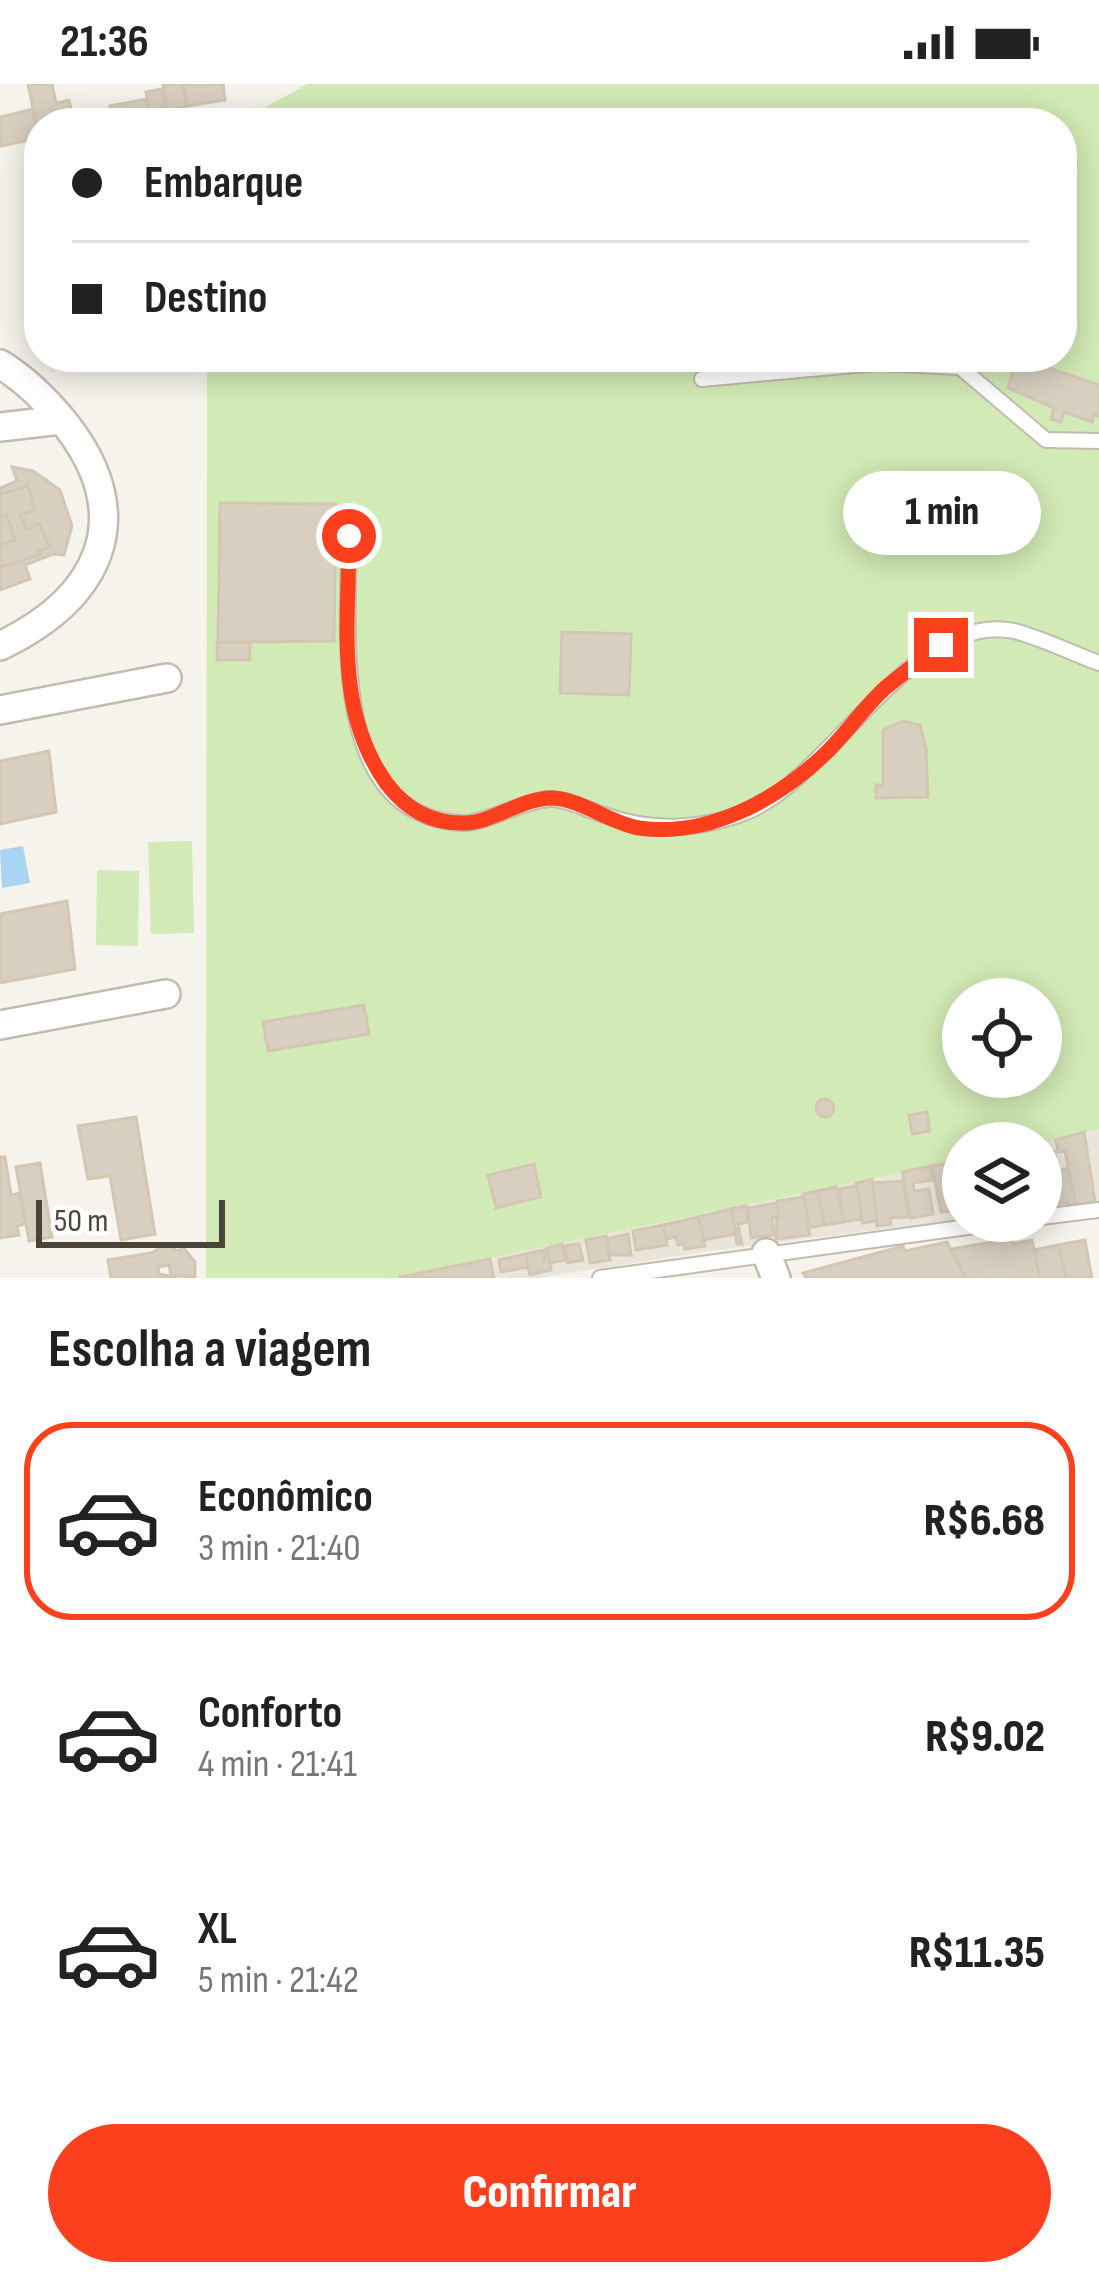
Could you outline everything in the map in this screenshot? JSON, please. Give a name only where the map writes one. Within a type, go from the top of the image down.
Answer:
[{"type":"street","points":[[0,364],[22,377],[82,446],[98,482],[106,522],[99,556],[79,591],[52,615],[0,646]]},
{"type":"street","points":[[0,427],[62,420]]},
{"type":"street","points":[[0,710],[167,678]]},
{"type":"street","points":[[0,1025],[166,994]]},
{"type":"lane","points":[[702,379],[778,372]]},
{"type":"lane","points":[[968,372],[1046,440],[1099,441]]},
{"type":"lane","points":[[349,536],[349,689],[356,730],[400,802],[433,820],[470,824],[504,809],[553,798],[638,828],[692,826],[753,809],[825,754],[884,690],[941,645],[976,632],[1011,630],[1099,663]]},
{"type":"lane","points":[[1062,1214],[1099,1210]]},
{"type":"lane","points":[[600,1278],[771,1265],[942,1234]]},
{"type":"shaded area","points":[[1099,1129],[1099,1203],[1062,1207],[1062,1138]]},
{"type":"shaded area","points":[[942,1164],[942,1222],[539,1278],[395,1278]]},
{"type":"green space","points":[[308,84],[1099,84],[1099,1129],[1062,1138],[1062,1122],[942,1122],[942,1164],[395,1278],[206,1278],[207,372],[1077,372],[1077,108],[264,108]]},
{"type":"green space","points":[[192,841],[194,933],[151,934],[148,842]]},
{"type":"green space","points":[[97,870],[139,871],[138,946],[96,945]]},
{"type":"water","points":[[23,846],[30,883],[2,888],[0,850]]},
{"type":"building","points":[[28,84],[52,84],[56,103],[69,100],[71,108],[33,108]]},
{"type":"building","points":[[163,84],[183,84],[187,106],[167,108]]},
{"type":"building","points":[[183,84],[223,84],[225,100],[187,106]]},
{"type":"building","points":[[161,89],[164,108],[149,108],[146,92]]},
{"type":"building","points":[[147,99],[149,108],[110,108]]},
{"type":"building","points":[[24,111],[24,141],[1,146],[0,117]]},
{"type":"building","points":[[1013,372],[1061,372],[1099,385],[1099,416],[1094,415],[1092,422],[1064,412],[1061,422],[1051,419],[1054,408],[1008,388]]},
{"type":"building","points":[[12,467],[33,471],[60,490],[72,526],[64,555],[53,554],[25,565],[30,579],[0,590],[0,488],[17,481]]},
{"type":"building","points":[[28,486],[35,510],[20,515],[26,529],[39,524],[50,547],[39,551],[40,555],[0,567],[0,494]]},
{"type":"building","points":[[220,503],[336,504],[334,641],[218,642]]},
{"type":"building","points":[[6,514],[15,540],[0,545],[0,517]]},
{"type":"building","points":[[562,632],[631,634],[629,695],[560,693]]},
{"type":"building","points":[[250,642],[250,660],[217,660],[217,643]]},
{"type":"building","points":[[903,721],[920,725],[928,797],[876,798],[876,785],[883,785],[883,730]]},
{"type":"building","points":[[49,751],[56,812],[0,824],[0,761]]},
{"type":"building","points":[[67,901],[75,969],[0,983],[0,914]]},
{"type":"building","points":[[364,1005],[369,1034],[268,1051],[263,1022]]},
{"type":"building","points":[[825,1099],[834,1108],[825,1117],[816,1108]]},
{"type":"building","points":[[927,1112],[930,1131],[912,1134],[909,1115]]},
{"type":"building","points":[[136,1117],[155,1234],[121,1240],[110,1176],[88,1179],[78,1126]]},
{"type":"building","points":[[1084,1132],[1095,1202],[1075,1205],[1062,1138]]},
{"type":"building","points":[[0,1157],[5,1157],[11,1195],[20,1193],[25,1224],[17,1226],[19,1235],[0,1238]]},
{"type":"building","points":[[40,1163],[52,1237],[29,1241],[16,1167]]},
{"type":"building","points":[[534,1164],[541,1197],[496,1208],[488,1175]]},
{"type":"building","points":[[942,1164],[942,1212],[941,1212],[932,1166]]},
{"type":"building","points":[[930,1166],[932,1180],[913,1183],[914,1191],[929,1189],[933,1214],[911,1218],[902,1172]]},
{"type":"building","points":[[1068,1168],[1076,1205],[1062,1203],[1062,1170]]},
{"type":"building","points":[[872,1179],[877,1221],[862,1223],[856,1183]]},
{"type":"building","points":[[903,1181],[908,1217],[890,1218],[891,1224],[877,1226],[873,1183]]},
{"type":"building","points":[[857,1186],[862,1219],[843,1222],[839,1189]]},
{"type":"building","points":[[836,1187],[844,1222],[824,1225],[818,1191]]},
{"type":"building","points":[[818,1191],[824,1225],[808,1228],[803,1194]]},
{"type":"building","points":[[804,1197],[810,1235],[776,1239],[777,1201]]},
{"type":"building","points":[[777,1203],[774,1235],[751,1238],[748,1208]]},
{"type":"building","points":[[746,1206],[748,1222],[738,1224],[742,1244],[737,1244],[731,1209]]},
{"type":"building","points":[[731,1209],[736,1234],[703,1240],[698,1217]]},
{"type":"building","points":[[698,1217],[705,1246],[685,1249],[676,1237],[666,1239],[663,1225]]},
{"type":"building","points":[[663,1225],[667,1245],[636,1250],[633,1231]]},
{"type":"building","points":[[628,1234],[631,1255],[609,1255],[606,1239]]},
{"type":"building","points":[[606,1236],[610,1260],[590,1263],[586,1240]]},
{"type":"building","points":[[1085,1240],[1092,1278],[1066,1278],[1058,1245]]},
{"type":"building","points":[[947,1242],[966,1278],[806,1278],[803,1273],[903,1246],[905,1251]]},
{"type":"building","points":[[1032,1242],[1040,1278],[966,1278],[951,1249]]},
{"type":"building","points":[[562,1244],[565,1260],[550,1263],[547,1248]]},
{"type":"building","points":[[579,1244],[583,1260],[568,1263],[564,1246]]},
{"type":"building","points":[[166,1245],[178,1251],[183,1247],[195,1262],[195,1278],[171,1275],[169,1265],[158,1267],[159,1274],[178,1278],[111,1278],[108,1260],[151,1253]]},
{"type":"building","points":[[1058,1245],[1066,1278],[1040,1278],[1034,1250]]},
{"type":"building","points":[[544,1250],[542,1262],[549,1260],[551,1270],[530,1275],[525,1254]]},
{"type":"building","points":[[525,1254],[528,1267],[501,1272],[499,1260]]},
{"type":"building","points":[[490,1259],[494,1278],[400,1278],[400,1277]]},
{"type":"route","points":[[349,536],[349,689],[356,730],[400,802],[433,820],[470,824],[504,809],[553,798],[638,828],[692,826],[753,809],[825,754],[884,690],[941,645]]}]
